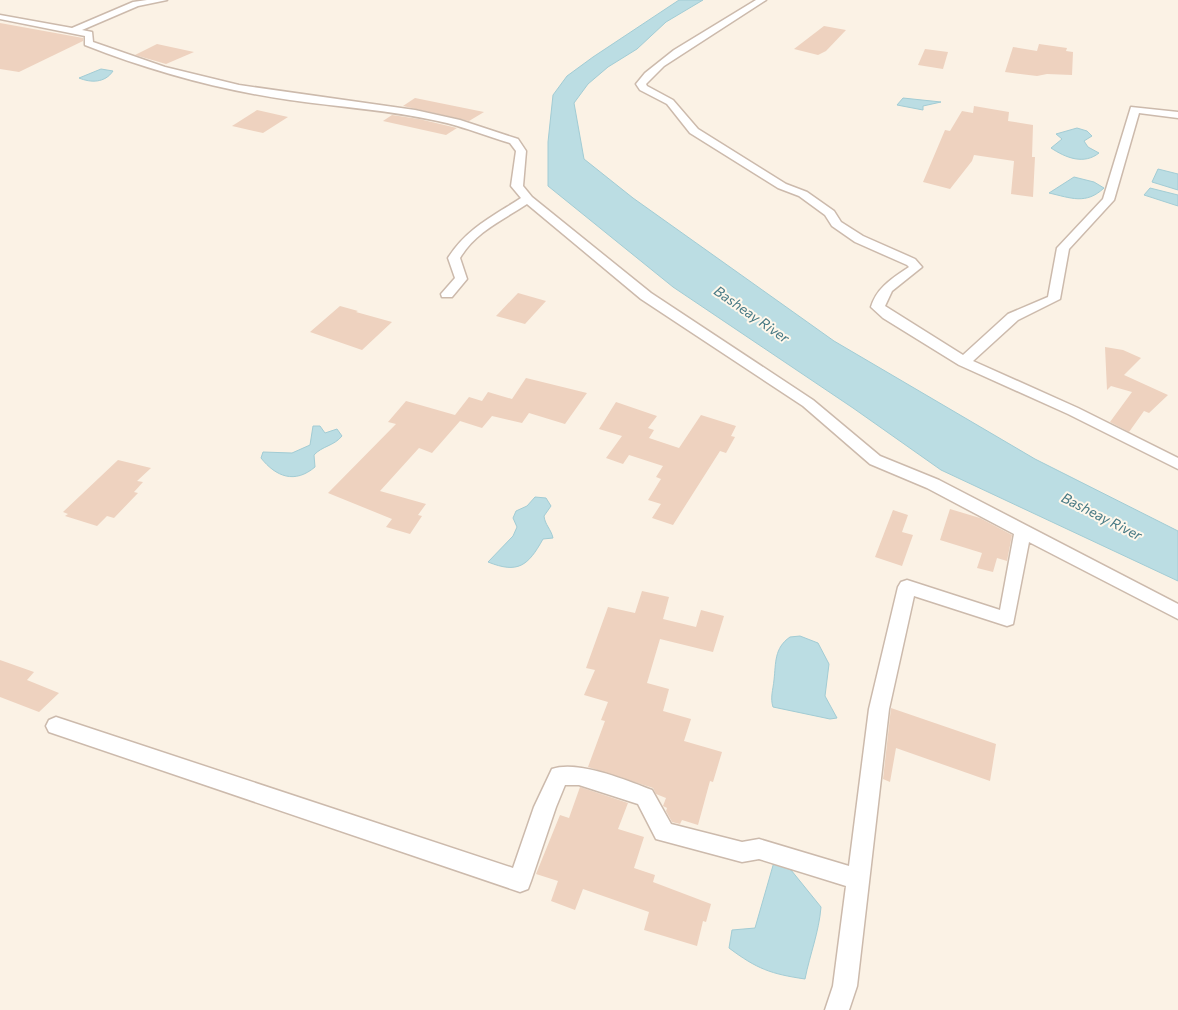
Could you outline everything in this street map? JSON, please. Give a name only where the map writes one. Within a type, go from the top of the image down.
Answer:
[{"type":"street","points":[[73,31],[136,4],[164,0]]},
{"type":"street","points":[[762,0],[680,51],[643,79],[641,84],[643,88],[670,102],[694,131],[782,186],[803,194],[830,213],[836,224],[859,239],[911,262],[916,267],[888,287],[880,296],[878,307],[888,315],[964,362],[1073,411],[1178,464]]},
{"type":"street","points":[[0,17],[89,34],[88,43],[118,56],[183,74],[290,97],[432,117],[514,141],[521,151],[517,186],[528,199],[646,296],[808,403],[875,460],[932,484],[1178,612]]},
{"type":"street","points":[[964,362],[1013,316],[1054,299],[1062,248],[1108,200],[1133,119],[1134,109],[1178,115]]},
{"type":"street","points":[[447,294],[461,279],[454,258],[462,244],[528,199]]},
{"type":"street","points":[[837,1010],[845,986],[857,879],[880,709],[907,587],[1007,619],[1023,531]]},
{"type":"street","points":[[56,726],[257,791],[520,881],[558,776],[579,776],[645,797],[664,832],[742,852],[759,849],[857,879]]},
{"type":"water","name":"Basheay River","points":[[679,0],[703,0],[666,22],[637,49],[608,67],[588,84],[574,103],[584,159],[633,198],[834,341],[1035,459],[1178,531],[1178,581],[941,470],[853,408],[673,287],[548,186],[548,142],[553,95],[567,76]]},
{"type":"water","points":[[101,69],[113,71],[106,78],[98,81],[88,81],[79,78]]},
{"type":"water","points":[[903,98],[941,102],[923,106],[923,110],[897,105]]},
{"type":"water","points":[[1077,128],[1087,131],[1092,136],[1084,141],[1088,147],[1099,153],[1087,159],[1075,159],[1051,148],[1062,139],[1056,134]]},
{"type":"water","points":[[1158,169],[1178,174],[1178,190],[1152,182]]},
{"type":"water","points":[[1074,177],[1094,182],[1104,188],[1091,197],[1078,199],[1049,193]]},
{"type":"water","points":[[1150,188],[1178,195],[1178,206],[1144,195]]},
{"type":"water","points":[[313,426],[320,426],[325,433],[337,429],[342,436],[314,455],[315,467],[308,472],[293,477],[279,474],[261,458],[263,452],[292,453],[310,445]]},
{"type":"water","points":[[535,497],[546,498],[551,506],[544,516],[553,538],[543,539],[532,556],[521,565],[507,567],[488,562],[513,536],[517,527],[513,518],[516,511],[527,506]]},
{"type":"water","points":[[800,636],[818,643],[829,664],[825,696],[837,718],[830,719],[773,707],[772,694],[778,651],[790,637]]},
{"type":"water","points":[[774,862],[791,870],[821,907],[805,979],[765,970],[729,948],[732,930],[755,928]]},
{"type":"building","points":[[0,23],[83,38],[83,41],[19,72],[0,69]]},
{"type":"building","points":[[824,26],[846,30],[826,51],[818,55],[794,49]]},
{"type":"building","points":[[157,44],[194,52],[166,64],[135,55]]},
{"type":"building","points":[[1039,44],[1067,48],[1066,51],[1073,52],[1072,75],[1047,74],[1037,76],[1005,72],[1013,47],[1037,51]]},
{"type":"building","points":[[925,49],[948,52],[943,69],[918,65]]},
{"type":"building","points":[[415,98],[484,112],[469,121],[403,106]]},
{"type":"building","points":[[974,106],[1009,112],[1008,121],[1033,125],[1032,157],[1035,157],[1033,197],[1011,194],[1014,161],[974,155],[972,161],[950,189],[923,182],[945,130],[950,131],[962,111],[973,113]]},
{"type":"building","points":[[257,110],[288,117],[263,133],[232,126]]},
{"type":"building","points":[[392,115],[457,128],[446,135],[383,121]]},
{"type":"building","points":[[518,293],[546,301],[525,324],[496,316]]},
{"type":"building","points":[[340,306],[392,322],[362,350],[310,332]]},
{"type":"building","points":[[1105,347],[1123,350],[1141,358],[1124,375],[1168,395],[1149,413],[1144,411],[1129,432],[1110,422],[1132,392],[1111,386],[1107,390]]},
{"type":"building","points":[[526,378],[587,393],[565,424],[529,413],[522,423],[492,416],[482,428],[460,421],[432,453],[419,448],[380,491],[426,504],[418,515],[422,516],[410,534],[386,527],[392,519],[328,493],[396,424],[388,422],[406,401],[455,415],[469,397],[482,401],[488,392],[512,399]]},
{"type":"building","points":[[616,402],[657,416],[648,428],[654,430],[649,438],[679,448],[701,415],[736,426],[731,436],[735,437],[726,453],[720,451],[673,525],[652,518],[661,504],[648,500],[661,479],[656,477],[663,466],[629,455],[623,464],[606,458],[622,436],[599,429]]},
{"type":"building","points":[[118,460],[151,468],[137,481],[143,482],[134,492],[138,493],[114,518],[107,516],[97,526],[65,516],[68,514],[63,512]]},
{"type":"building","points":[[950,509],[980,518],[1012,535],[1007,561],[997,558],[993,572],[977,568],[982,553],[940,540]]},
{"type":"building","points":[[893,510],[908,515],[902,532],[913,535],[902,566],[875,557]]},
{"type":"building","points":[[642,591],[669,597],[663,619],[696,627],[701,610],[724,616],[713,652],[660,639],[647,683],[669,689],[663,711],[691,719],[684,741],[722,752],[713,782],[710,781],[698,825],[682,820],[680,824],[672,822],[666,811],[667,808],[663,806],[666,798],[656,794],[653,788],[588,767],[605,721],[601,720],[608,702],[584,695],[595,670],[586,668],[608,607],[635,613]]},
{"type":"building","points":[[0,660],[34,672],[27,680],[59,693],[39,712],[0,697]]},
{"type":"building","points":[[891,708],[996,744],[990,781],[896,748],[890,782],[883,779]]},
{"type":"building","points":[[580,787],[628,803],[618,829],[644,837],[634,868],[655,875],[653,882],[711,904],[706,922],[703,921],[697,946],[644,930],[649,912],[583,889],[575,910],[551,901],[558,881],[536,874],[560,815],[569,818]]}]
